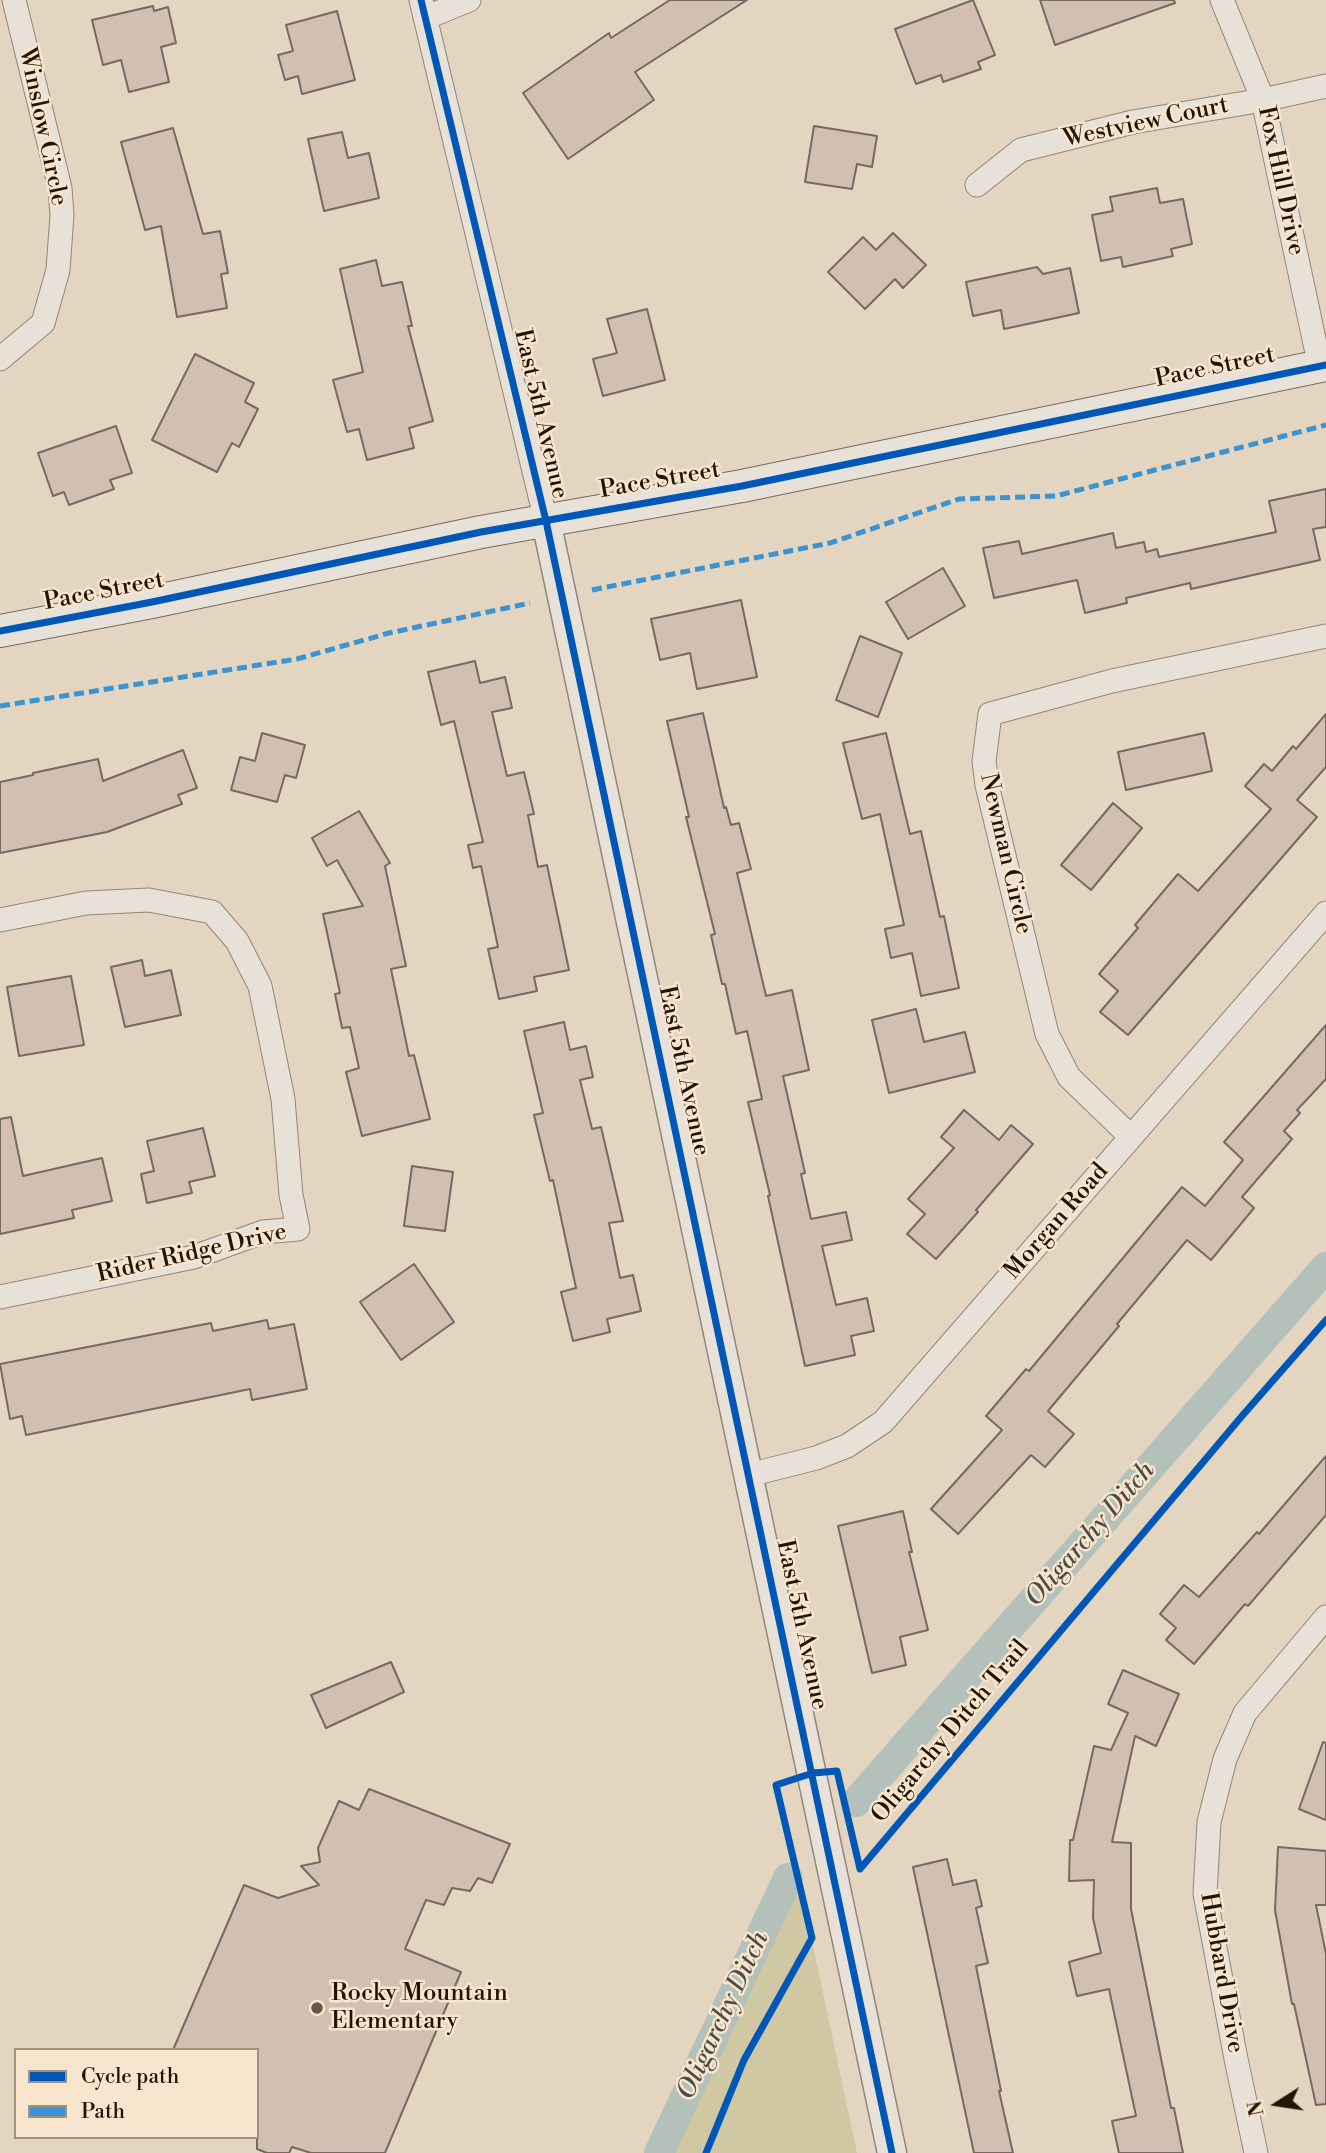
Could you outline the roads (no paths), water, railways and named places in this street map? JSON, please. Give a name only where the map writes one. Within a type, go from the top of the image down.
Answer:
[{"type":"main road","name":"Pace Street","points":[[0,631],[152,603],[481,532],[742,486],[1323,366]]},
{"type":"street","name":"Winslow Circle","points":[[0,359],[43,323],[58,270],[62,215],[60,188],[14,0]]},
{"type":"street","points":[[423,9],[469,0]]},
{"type":"street","name":"Fox Hill Drive","points":[[1222,0],[1263,100],[1323,366]]},
{"type":"street","name":"East 5th Avenue","points":[[423,9],[545,521],[892,2153]]},
{"type":"street","name":"Westview Court","points":[[977,185],[1021,150],[1133,122],[1263,100],[1326,86]]},
{"type":"street","name":"Newman Circle","points":[[1131,1137],[1069,1077],[1047,1034],[987,785],[984,761],[990,714],[1112,681],[1326,636]]},
{"type":"street","name":"Rider Ridge Drive","points":[[0,920],[86,903],[149,900],[212,912],[237,940],[260,986],[283,1099],[291,1195],[298,1229],[263,1233],[194,1257],[0,1297]]},
{"type":"street","name":"Morgan Road","points":[[749,1475],[817,1458],[847,1447],[883,1422],[1326,913]]},
{"type":"street","name":"Hubbard Drive","points":[[1256,2153],[1205,1894],[1209,1822],[1224,1759],[1245,1713],[1326,1616]]},
{"type":"waterway","name":"Oligarchy Ditch","points":[[856,1802],[1326,1267]]},
{"type":"waterway","name":"Oligarchy Ditch","points":[[659,2153],[788,1878]]},
{"type":"place","name":"Rocky Mountain Elementary","points":[[317,2008]]}]
